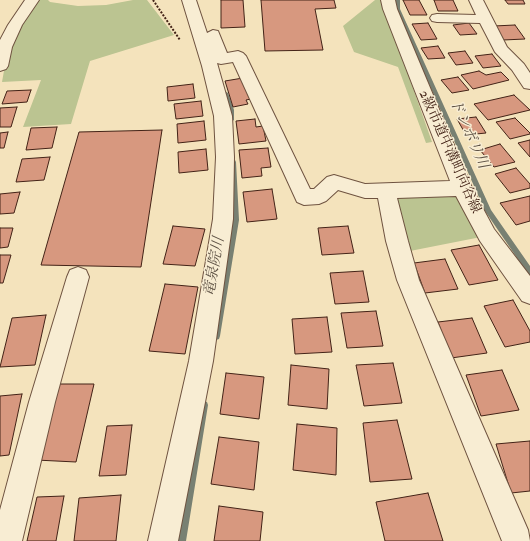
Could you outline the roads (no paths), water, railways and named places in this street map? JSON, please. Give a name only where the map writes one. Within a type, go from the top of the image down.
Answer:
[{"type":"street","points":[[0,66],[4,47],[15,25],[32,0]]},
{"type":"street","points":[[163,541],[201,362],[223,218],[225,157],[223,116],[210,66],[189,0]]},
{"type":"street","points":[[201,0],[221,59],[238,56],[304,197],[319,196],[334,182],[365,191],[386,192],[462,188]]},
{"type":"street","name":"2級市道中溝町向谷線","points":[[388,0],[390,9],[462,188],[487,235],[530,294]]},
{"type":"street","points":[[476,0],[500,48],[524,66],[530,84]]},
{"type":"street","points":[[437,18],[485,19]]},
{"type":"street","points":[[386,192],[397,241],[408,280],[517,541]]},
{"type":"street","points":[[7,541],[42,402],[78,277]]},
{"type":"waterway","name":"ドンボリ川","points":[[398,0],[398,9],[488,211],[530,272]]},
{"type":"waterway","name":"竜泉院川","points":[[225,93],[231,110],[231,120]]},
{"type":"waterway","name":"竜泉院川","points":[[216,336],[236,220],[233,162]]},
{"type":"waterway","name":"竜泉院川","points":[[181,541],[204,405]]}]
